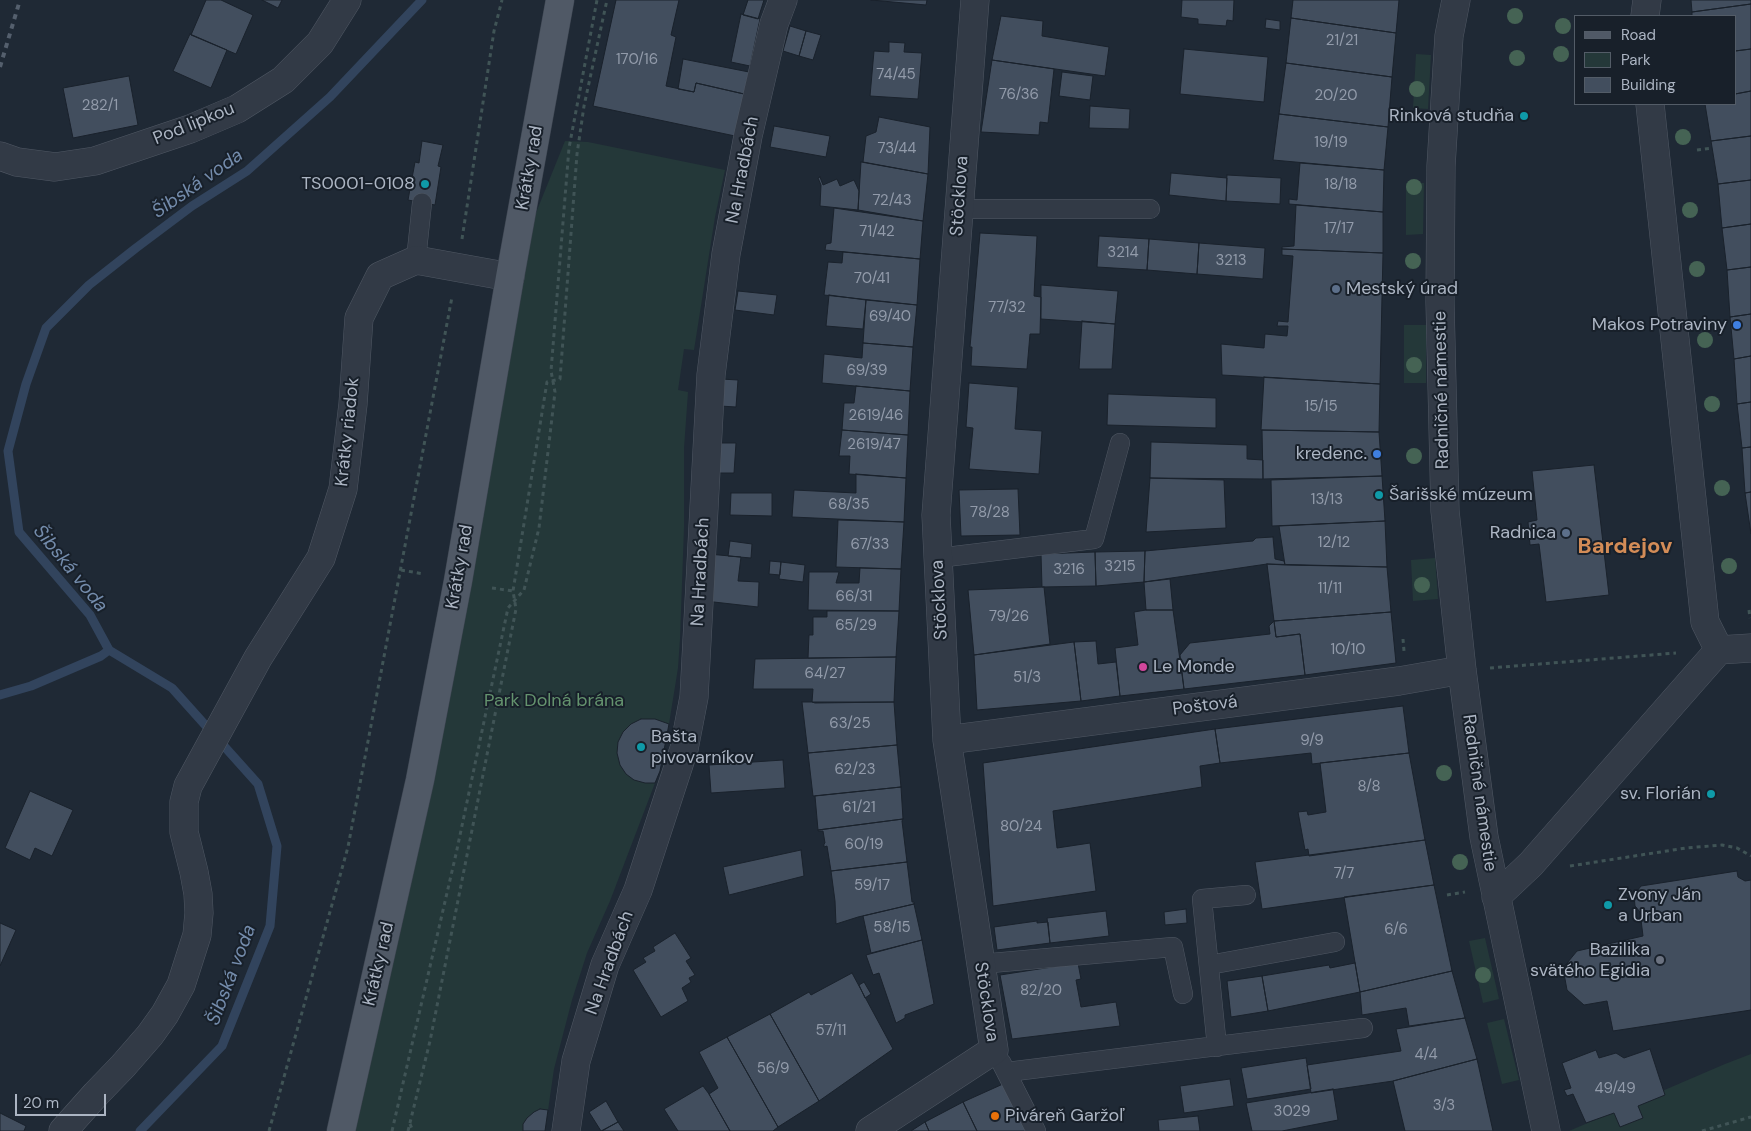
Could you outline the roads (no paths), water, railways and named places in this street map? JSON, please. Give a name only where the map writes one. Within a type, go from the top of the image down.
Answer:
[{"type":"main road","name":"Krátky rad","points":[[341,1131],[420,780],[458,581],[510,276],[560,0]]},
{"type":"street","name":"Pod lipkou","points":[[0,156],[17,162],[55,167],[95,162],[190,128],[237,108],[283,80],[320,43],[347,0]]},
{"type":"street","name":"Na Hradbách","points":[[566,1131],[576,1061],[605,965],[638,890],[684,750],[694,697],[711,375],[726,254],[748,136],[774,24],[783,0]]},
{"type":"street","name":"Stöcklova","points":[[870,1131],[1000,1061],[980,964],[948,740],[936,515],[975,0]]},
{"type":"street","name":"Radničné námestie","points":[[1456,0],[1449,36],[1440,166],[1439,234],[1445,511],[1462,670],[1484,837],[1546,1131]]},
{"type":"street","points":[[1645,15],[1647,0]]},
{"type":"street","points":[[1650,105],[1705,622],[1719,650],[1751,648]]},
{"type":"street","points":[[416,260],[510,276]]},
{"type":"street","name":"Krátky riadok","points":[[63,1131],[123,1066],[165,1014],[181,985],[197,935],[199,913],[194,872],[183,825],[184,802],[188,786],[258,658],[321,558],[344,489],[353,404],[359,318],[380,276],[416,260]]},
{"type":"street","name":"Radničné námestie","points":[[1496,897],[1531,864],[1719,650]]},
{"type":"street","name":"Poštová","points":[[948,740],[1399,681],[1462,670]]},
{"type":"lane","points":[[416,260],[422,203]]},
{"type":"lane","points":[[960,209],[1150,209]]},
{"type":"lane","points":[[938,558],[1094,539],[1120,444]]},
{"type":"lane","points":[[1217,1047],[1202,899],[1246,894]]},
{"type":"lane","points":[[1208,965],[1334,942]]},
{"type":"lane","points":[[980,964],[1173,947],[1183,994]]},
{"type":"lane","points":[[1036,1131],[1000,1061],[1217,1047],[1363,1028]]},
{"type":"waterway","name":"Šibská voda","points":[[140,1131],[222,1046],[270,926],[277,846],[258,784],[172,688],[109,650],[90,615],[19,532],[8,451],[26,384],[46,328],[89,285],[136,248],[192,206],[247,171],[330,97],[422,0]]},
{"type":"waterway","points":[[0,695],[31,686],[101,656],[109,650]]},
{"type":"railway","points":[[0,67],[20,0]]},
{"type":"place","name":"Rinková studňa","points":[[1524,116]]},
{"type":"place","name":"TS0001-0108","points":[[425,184]]},
{"type":"place","name":"Mestský úrad","points":[[1336,289]]},
{"type":"place","name":"Makos Potraviny","points":[[1737,325]]},
{"type":"place","name":"kredenc.","points":[[1377,454]]},
{"type":"place","name":"Šarišské múzeum","points":[[1379,495]]},
{"type":"place","name":"Radnica","points":[[1566,533]]},
{"type":"place","name":"Le Monde","points":[[1143,667]]},
{"type":"place","name":"Bašta pivovarníkov","points":[[641,747]]},
{"type":"place","name":"sv. Florián","points":[[1711,794]]},
{"type":"place","name":"Zvony Ján a Urban","points":[[1608,905]]},
{"type":"place","name":"Bazilika svätého Egidia","points":[[1660,960]]},
{"type":"place","name":"Piváreň Garžoľ","points":[[995,1116]]},
{"type":"district","name":"Bardejov","points":[[1625,547]]},
{"type":"park label","name":"Park Dolná brána","points":[[554,701]]}]
